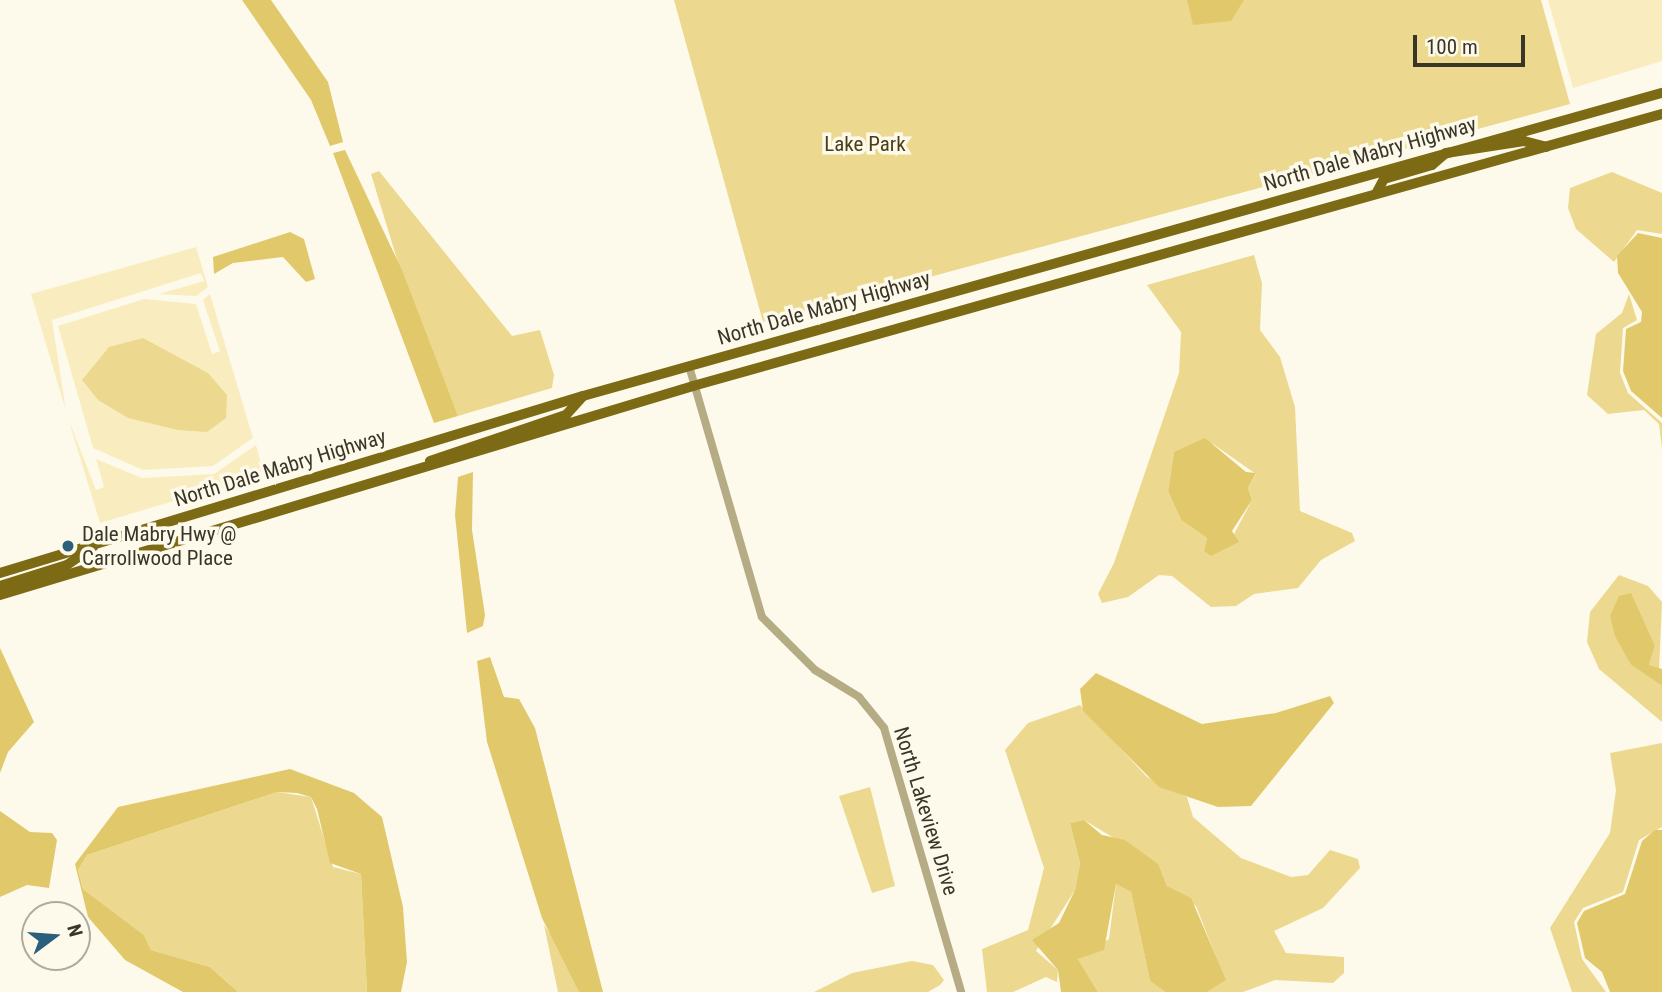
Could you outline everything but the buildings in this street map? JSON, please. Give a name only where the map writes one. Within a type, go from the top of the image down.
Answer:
[{"type":"main road","name":"North Dale Mabry Highway","points":[[0,573],[583,396],[1662,93]]},
{"type":"main road","name":"North Dale Mabry Highway","points":[[0,595],[693,386],[1662,114]]},
{"type":"main road","points":[[1377,192],[1384,179],[1432,165],[1446,153],[1472,154],[1524,141],[1546,147]]},
{"type":"main road","points":[[419,468],[445,451],[566,415],[583,396]]},
{"type":"main road","points":[[0,586],[67,565],[95,545]]},
{"type":"street","name":"North Lakeview Drive","points":[[689,366],[762,617],[815,670],[859,697],[884,728],[961,992]]},
{"type":"shaded area","points":[[242,0],[271,0],[328,82],[343,142],[330,146],[311,100]]},
{"type":"shaded area","points":[[1187,0],[1244,0],[1231,21],[1193,25]]},
{"type":"shaded area","points":[[1548,0],[1662,0],[1662,61],[1573,88]]},
{"type":"shaded area","points":[[345,150],[402,270],[458,416],[434,423],[333,153]]},
{"type":"shaded area","points":[[290,232],[304,239],[315,279],[306,282],[283,257],[233,263],[214,274],[213,257]]},
{"type":"shaded area","points":[[1638,233],[1662,238],[1662,418],[1631,391],[1623,371],[1626,329],[1641,322],[1642,312],[1618,273],[1617,256]]},
{"type":"shaded area","points":[[196,247],[208,287],[196,296],[159,294],[204,281],[201,273],[52,320],[66,411],[31,294]]},
{"type":"shaded area","points":[[210,294],[253,438],[213,466],[143,470],[93,448],[58,326],[144,299],[196,304],[212,354],[220,351],[203,300]],"holes":[[[82,379],[178,430],[98,400]]]},
{"type":"shaded area","points":[[68,418],[96,490],[104,487],[96,459],[142,478],[214,474],[256,445],[264,474],[100,523]]},
{"type":"shaded area","points":[[1205,438],[1246,472],[1256,473],[1248,488],[1252,500],[1232,531],[1239,542],[1211,556],[1204,551],[1207,538],[1181,520],[1168,491],[1174,452]]},
{"type":"shaded area","points":[[473,472],[472,530],[485,615],[483,626],[467,633],[455,515],[458,477]]},
{"type":"shaded area","points":[[1631,593],[1655,646],[1649,665],[1662,669],[1662,686],[1631,665],[1615,636],[1610,616],[1619,596]]},
{"type":"shaded area","points":[[0,648],[34,722],[8,752],[0,773]]},
{"type":"shaded area","points":[[490,657],[504,697],[519,699],[535,728],[603,992],[579,992],[542,918],[487,742],[477,661]]},
{"type":"shaded area","points":[[1096,673],[1202,724],[1276,713],[1330,696],[1334,703],[1251,806],[1218,807],[1159,787],[1083,711],[1080,689]]},
{"type":"shaded area","points":[[290,769],[354,793],[382,817],[403,907],[407,962],[401,992],[367,992],[361,874],[330,863],[317,809],[311,797],[297,793],[277,792],[87,855],[78,870],[83,889],[144,935],[151,950],[210,967],[238,992],[183,992],[125,960],[91,920],[91,901],[84,901],[75,864],[118,807]]},
{"type":"shaded area","points":[[0,811],[30,832],[52,833],[57,840],[49,888],[27,885],[0,897]]},
{"type":"shaded area","points":[[1084,820],[1102,835],[1125,840],[1158,864],[1167,886],[1191,898],[1226,980],[1207,992],[1165,992],[1150,981],[1131,892],[1116,884],[1104,950],[1078,959],[1098,992],[1061,992],[1058,970],[1032,940],[1059,923],[1075,890],[1080,863],[1070,823]]},
{"type":"shaded area","points":[[1655,830],[1662,830],[1662,992],[1610,992],[1602,972],[1585,958],[1577,923],[1584,911],[1625,894],[1642,841]]},
{"type":"green space","name":"Lake Park","points":[[674,0],[1541,0],[1570,104],[763,322]]},
{"type":"green space","points":[[379,171],[512,336],[540,330],[554,375],[552,388],[458,416],[403,279],[371,174]]},
{"type":"green space","points":[[1612,172],[1662,193],[1662,234],[1637,230],[1614,262],[1576,229],[1568,208],[1570,188]]},
{"type":"green space","points":[[1254,255],[1262,283],[1260,330],[1280,357],[1295,407],[1300,511],[1352,533],[1355,541],[1321,560],[1298,588],[1254,594],[1236,606],[1211,607],[1172,576],[1159,575],[1128,597],[1102,603],[1098,594],[1114,563],[1179,373],[1181,332],[1147,285]],"holes":[[[1213,444],[1256,474],[1248,488],[1252,500],[1233,536],[1204,551],[1207,538],[1181,520],[1168,491],[1174,452]]]},
{"type":"green space","points":[[1629,294],[1637,320],[1623,328],[1620,373],[1628,393],[1662,423],[1662,449],[1659,424],[1644,410],[1608,414],[1587,395],[1596,334],[1622,313]]},
{"type":"green space","points":[[143,338],[208,373],[227,395],[226,418],[207,432],[178,430],[128,418],[98,400],[82,380],[109,347]]},
{"type":"green space","points":[[1619,575],[1648,586],[1662,602],[1659,671],[1649,665],[1655,646],[1634,607],[1610,616],[1631,665],[1662,686],[1662,722],[1599,669],[1587,642],[1590,612]]},
{"type":"green space","points":[[1080,705],[1147,777],[1187,797],[1193,817],[1241,858],[1291,877],[1308,875],[1330,850],[1358,859],[1360,868],[1323,908],[1274,931],[1286,953],[1344,957],[1344,973],[1333,983],[1275,980],[1243,992],[1207,992],[1225,980],[1196,906],[1167,886],[1157,864],[1084,820],[1070,823],[1080,863],[1075,890],[1036,951],[1058,970],[1057,982],[1046,977],[1013,992],[987,992],[982,949],[1028,930],[1044,868],[1005,750],[1028,723]]},
{"type":"green space","points":[[1662,743],[1662,827],[1639,840],[1623,892],[1583,908],[1574,922],[1582,959],[1606,992],[1572,992],[1550,928],[1610,833],[1616,790],[1610,753]]},
{"type":"green space","points":[[870,787],[895,886],[872,893],[839,796]]},
{"type":"green space","points":[[277,792],[311,797],[333,867],[361,874],[367,992],[238,992],[210,967],[151,950],[144,935],[83,889],[78,870],[87,855]]},
{"type":"green space","points":[[1116,884],[1131,892],[1150,981],[1165,992],[1098,992],[1078,959],[1109,939]]},
{"type":"green space","points":[[544,925],[564,954],[579,992],[558,992]]},
{"type":"green space","points":[[912,961],[933,965],[944,980],[928,992],[814,992],[852,973]]},
{"type":"place","name":"Dale Mabry Hwy @ Carrollwood Place","points":[[68,546]]}]
